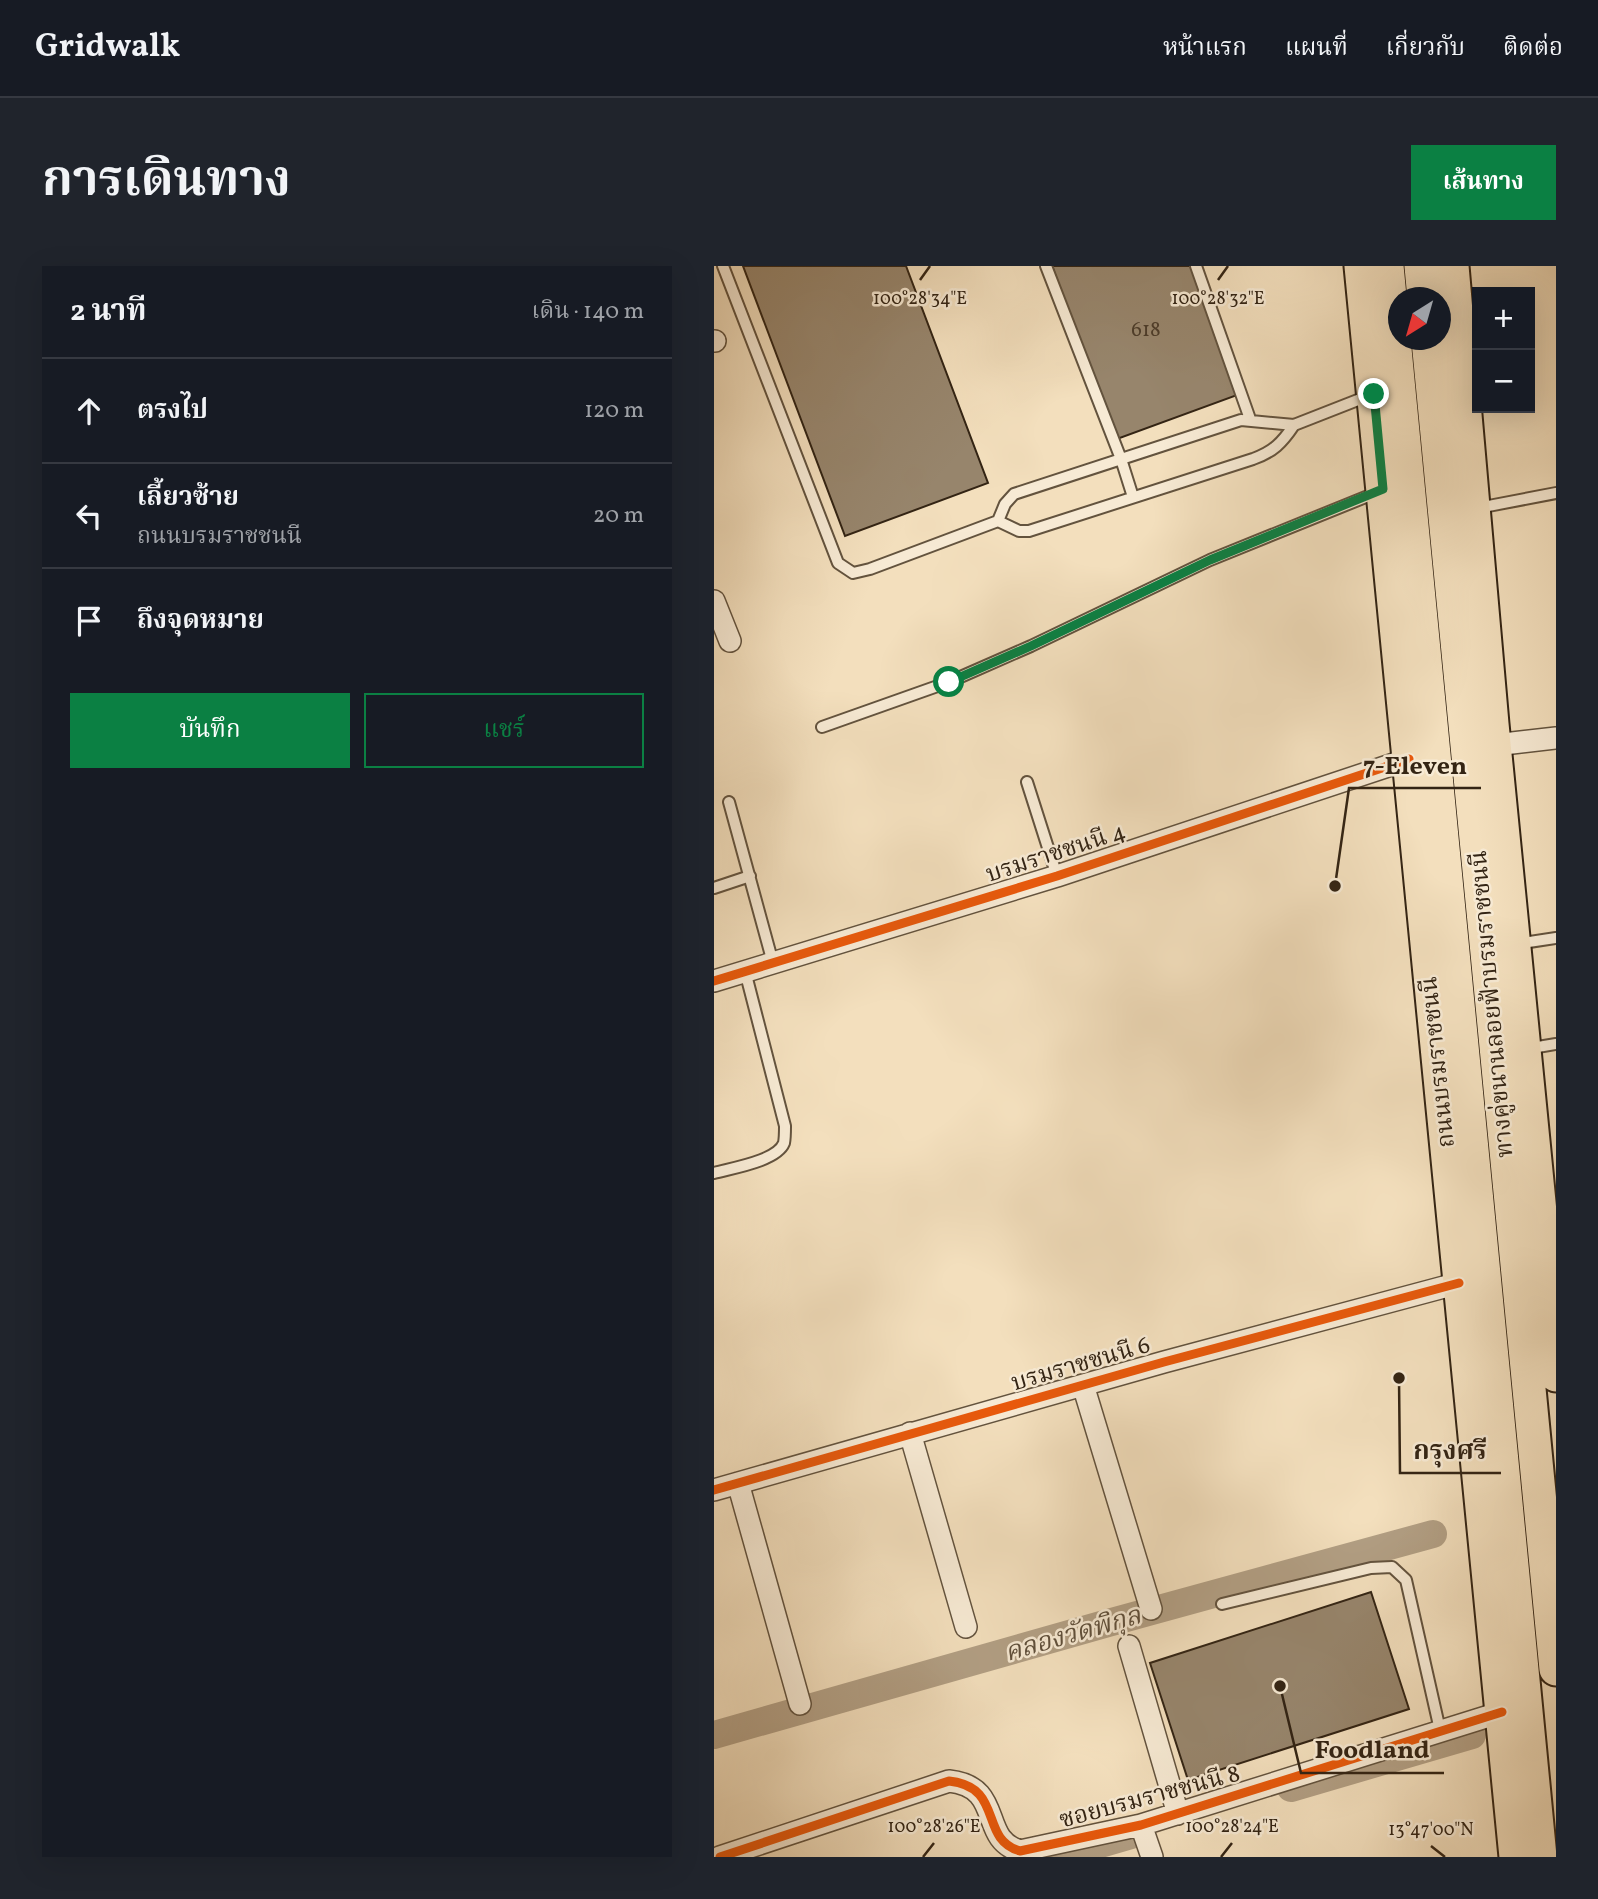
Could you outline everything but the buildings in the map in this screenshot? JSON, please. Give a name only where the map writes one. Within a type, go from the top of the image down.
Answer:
[{"type":"main road","name":"ถนนบรมราชชนนี","points":[[1362,266],[1516,1857]]},
{"type":"main road","name":"ทางคู่ขนานลอยฟ้าบรมราชชนนี","points":[[1387,266],[1540,1857]]},
{"type":"main road","points":[[1421,266],[1423,287]]},
{"type":"main road","points":[[1452,266],[1513,945],[1550,1259],[1556,1375]]},
{"type":"main road","name":"ทางคู่ขนานลอยฟ้าบรมราชชนนี","points":[[1429,350],[1556,1669]]},
{"type":"street","points":[[714,601],[730,641]]},
{"type":"street","points":[[1495,745],[1556,738]]},
{"type":"street","name":"บรมราชชนนี 4","points":[[714,981],[1057,876],[1409,759]]},
{"type":"street","name":"บรมราชชนนี 6","points":[[714,1490],[910,1433],[1460,1283]]},
{"type":"street","points":[[1083,1385],[1151,1609]]},
{"type":"street","points":[[910,1433],[966,1627]]},
{"type":"street","points":[[738,1483],[800,1704]]},
{"type":"street","points":[[1129,1646],[1178,1814]]},
{"type":"street","name":"ซอยบรมราชชนนี 8","points":[[720,1857],[950,1782],[965,1783],[982,1795],[999,1836],[1007,1848],[1020,1851],[1141,1825],[1502,1712]]},
{"type":"street","points":[[1141,1825],[1152,1857]]},
{"type":"lane","points":[[723,266],[841,567],[853,573],[864,572],[998,521],[1005,504],[1014,494],[1241,420],[1294,425],[1374,394]]},
{"type":"lane","points":[[1046,266],[1121,459],[1133,497]]},
{"type":"lane","points":[[1196,266],[1250,419]]},
{"type":"lane","points":[[998,521],[1012,529],[1029,531],[1268,454],[1280,445],[1294,425]]},
{"type":"lane","points":[[822,727],[949,682],[1031,646],[1210,560],[1383,489]]},
{"type":"lane","points":[[1475,509],[1556,493]]},
{"type":"lane","points":[[1027,782],[1057,876]]},
{"type":"lane","points":[[729,802],[773,963]]},
{"type":"lane","points":[[714,888],[750,876]]},
{"type":"lane","points":[[1513,945],[1556,938]]},
{"type":"lane","points":[[714,1173],[767,1158],[779,1151],[784,1142],[785,1126],[745,971]]},
{"type":"lane","points":[[1524,1049],[1556,1044]]},
{"type":"lane","points":[[1222,1604],[1371,1568],[1392,1567],[1406,1580],[1440,1730]]},
{"type":"waterway","name":"คลองวัดพิกุล","points":[[714,1735],[1433,1534]]},
{"type":"waterway","points":[[1291,1788],[1472,1735]]},
{"type":"waterway","points":[[1056,1857],[1131,1835]]},
{"type":"cycle path","points":[[714,981],[1057,876],[1409,759]]},
{"type":"cycle path","points":[[714,1490],[1164,1362],[1459,1283]]},
{"type":"cycle path","points":[[720,1857],[949,1781],[966,1785],[978,1793],[999,1836],[1007,1845],[1020,1851],[1141,1825],[1502,1712]]},
{"type":"place","name":"7-Eleven","points":[[1335,886]]},
{"type":"place","name":"กรุงศรี","points":[[1399,1378]]},
{"type":"place","name":"Foodland","points":[[1280,1686]]},
{"type":"route","points":[[949,682],[1031,646],[1210,560],[1383,489],[1374,394]]}]
